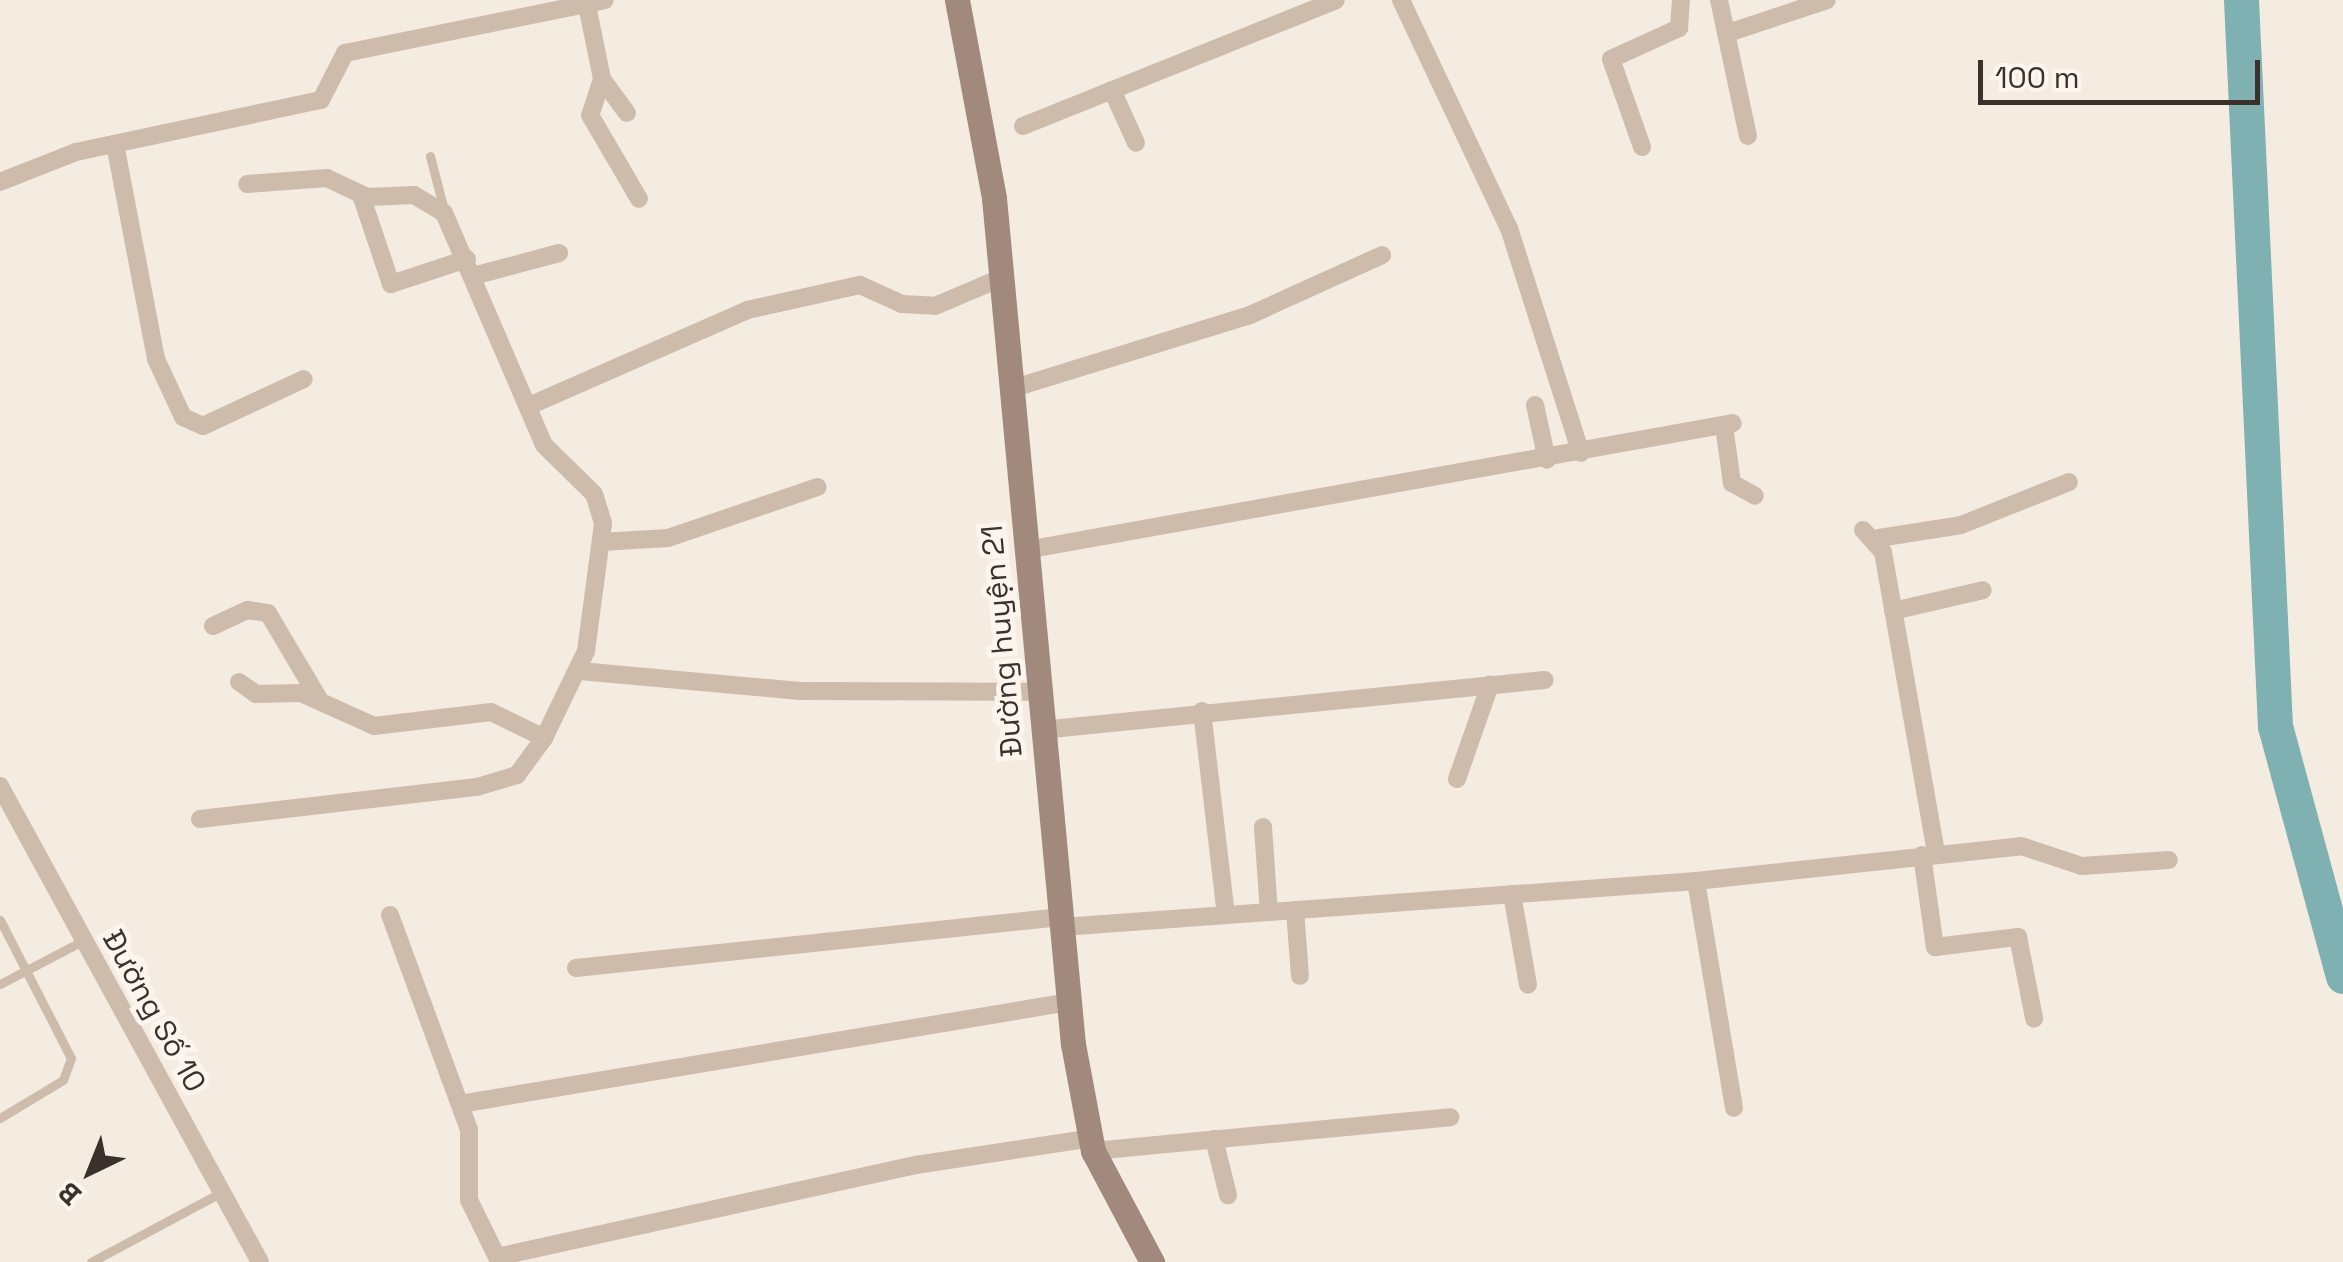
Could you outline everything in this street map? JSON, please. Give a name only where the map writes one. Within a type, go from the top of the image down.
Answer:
[{"type":"street","name":"Đường huyện 21","points":[[957,0],[1001,278],[1036,692],[1069,1002],[1092,1144],[1152,1262]]},
{"type":"street","points":[[1023,126],[1336,0]]},
{"type":"street","points":[[1401,0],[1509,228],[1581,453]]},
{"type":"street","points":[[1642,147],[1612,59],[1679,28],[1682,0]]},
{"type":"street","points":[[1719,0],[1748,136]]},
{"type":"street","points":[[1728,33],[1827,0]]},
{"type":"street","points":[[0,182],[115,144],[322,100],[345,52],[598,2],[602,79],[590,114],[639,199]]},
{"type":"street","points":[[602,79],[627,113]]},
{"type":"street","points":[[1112,90],[1136,143]]},
{"type":"street","points":[[115,144],[156,359],[183,417],[203,426],[304,379]]},
{"type":"street","points":[[200,819],[478,787],[517,775],[544,738],[580,670],[601,542],[594,494],[552,458],[472,267],[444,212],[414,195],[361,195],[309,176],[247,184]]},
{"type":"street","points":[[361,195],[391,284],[559,253]]},
{"type":"street","points":[[1011,389],[1250,315],[1382,255]]},
{"type":"street","points":[[531,405],[747,310],[860,285],[902,304],[936,306],[1001,278]]},
{"type":"street","points":[[1535,404],[1547,460]]},
{"type":"street","points":[[1026,550],[1547,460],[1728,424],[1732,483],[1754,496]]},
{"type":"street","points":[[2034,1018],[2018,936],[1936,947],[1929,854],[1893,611],[1871,534],[1960,524],[2069,482]]},
{"type":"street","points":[[601,542],[668,538],[818,487]]},
{"type":"street","points":[[1893,611],[1983,590]]},
{"type":"street","points":[[212,626],[248,610],[268,613],[319,699]]},
{"type":"street","points":[[580,670],[800,691],[1036,692]]},
{"type":"street","points":[[1041,730],[1202,711],[1545,680]]},
{"type":"street","points":[[240,682],[256,694],[319,699],[374,726],[504,714],[544,738]]},
{"type":"street","points":[[1457,779],[1490,685]]},
{"type":"street","points":[[1202,711],[1226,915]]},
{"type":"street","name":"Đường Số 10","points":[[0,786],[260,1262]]},
{"type":"street","points":[[1263,827],[1269,912]]},
{"type":"street","points":[[576,968],[1061,922],[1226,915],[1696,881],[2021,846],[2110,868],[2170,860]]},
{"type":"street","points":[[1696,881],[1734,1108]]},
{"type":"street","points":[[1512,894],[1528,985]]},
{"type":"street","points":[[1294,910],[1300,976]]},
{"type":"street","points":[[390,915],[460,1104],[474,1156],[469,1200],[491,1252],[503,1258],[916,1165],[1092,1144],[1214,1139],[1450,1117]]},
{"type":"street","points":[[460,1104],[1069,1002]]},
{"type":"street","points":[[1214,1139],[1228,1195]]},
{"type":"lane","points":[[430,156],[444,212]]},
{"type":"lane","points":[[0,920],[30,968],[70,1069],[0,1118]]},
{"type":"lane","points":[[0,984],[84,940]]},
{"type":"lane","points":[[92,1262],[222,1192]]},
{"type":"waterway","points":[[2241,0],[2275,726],[2343,976]]}]
